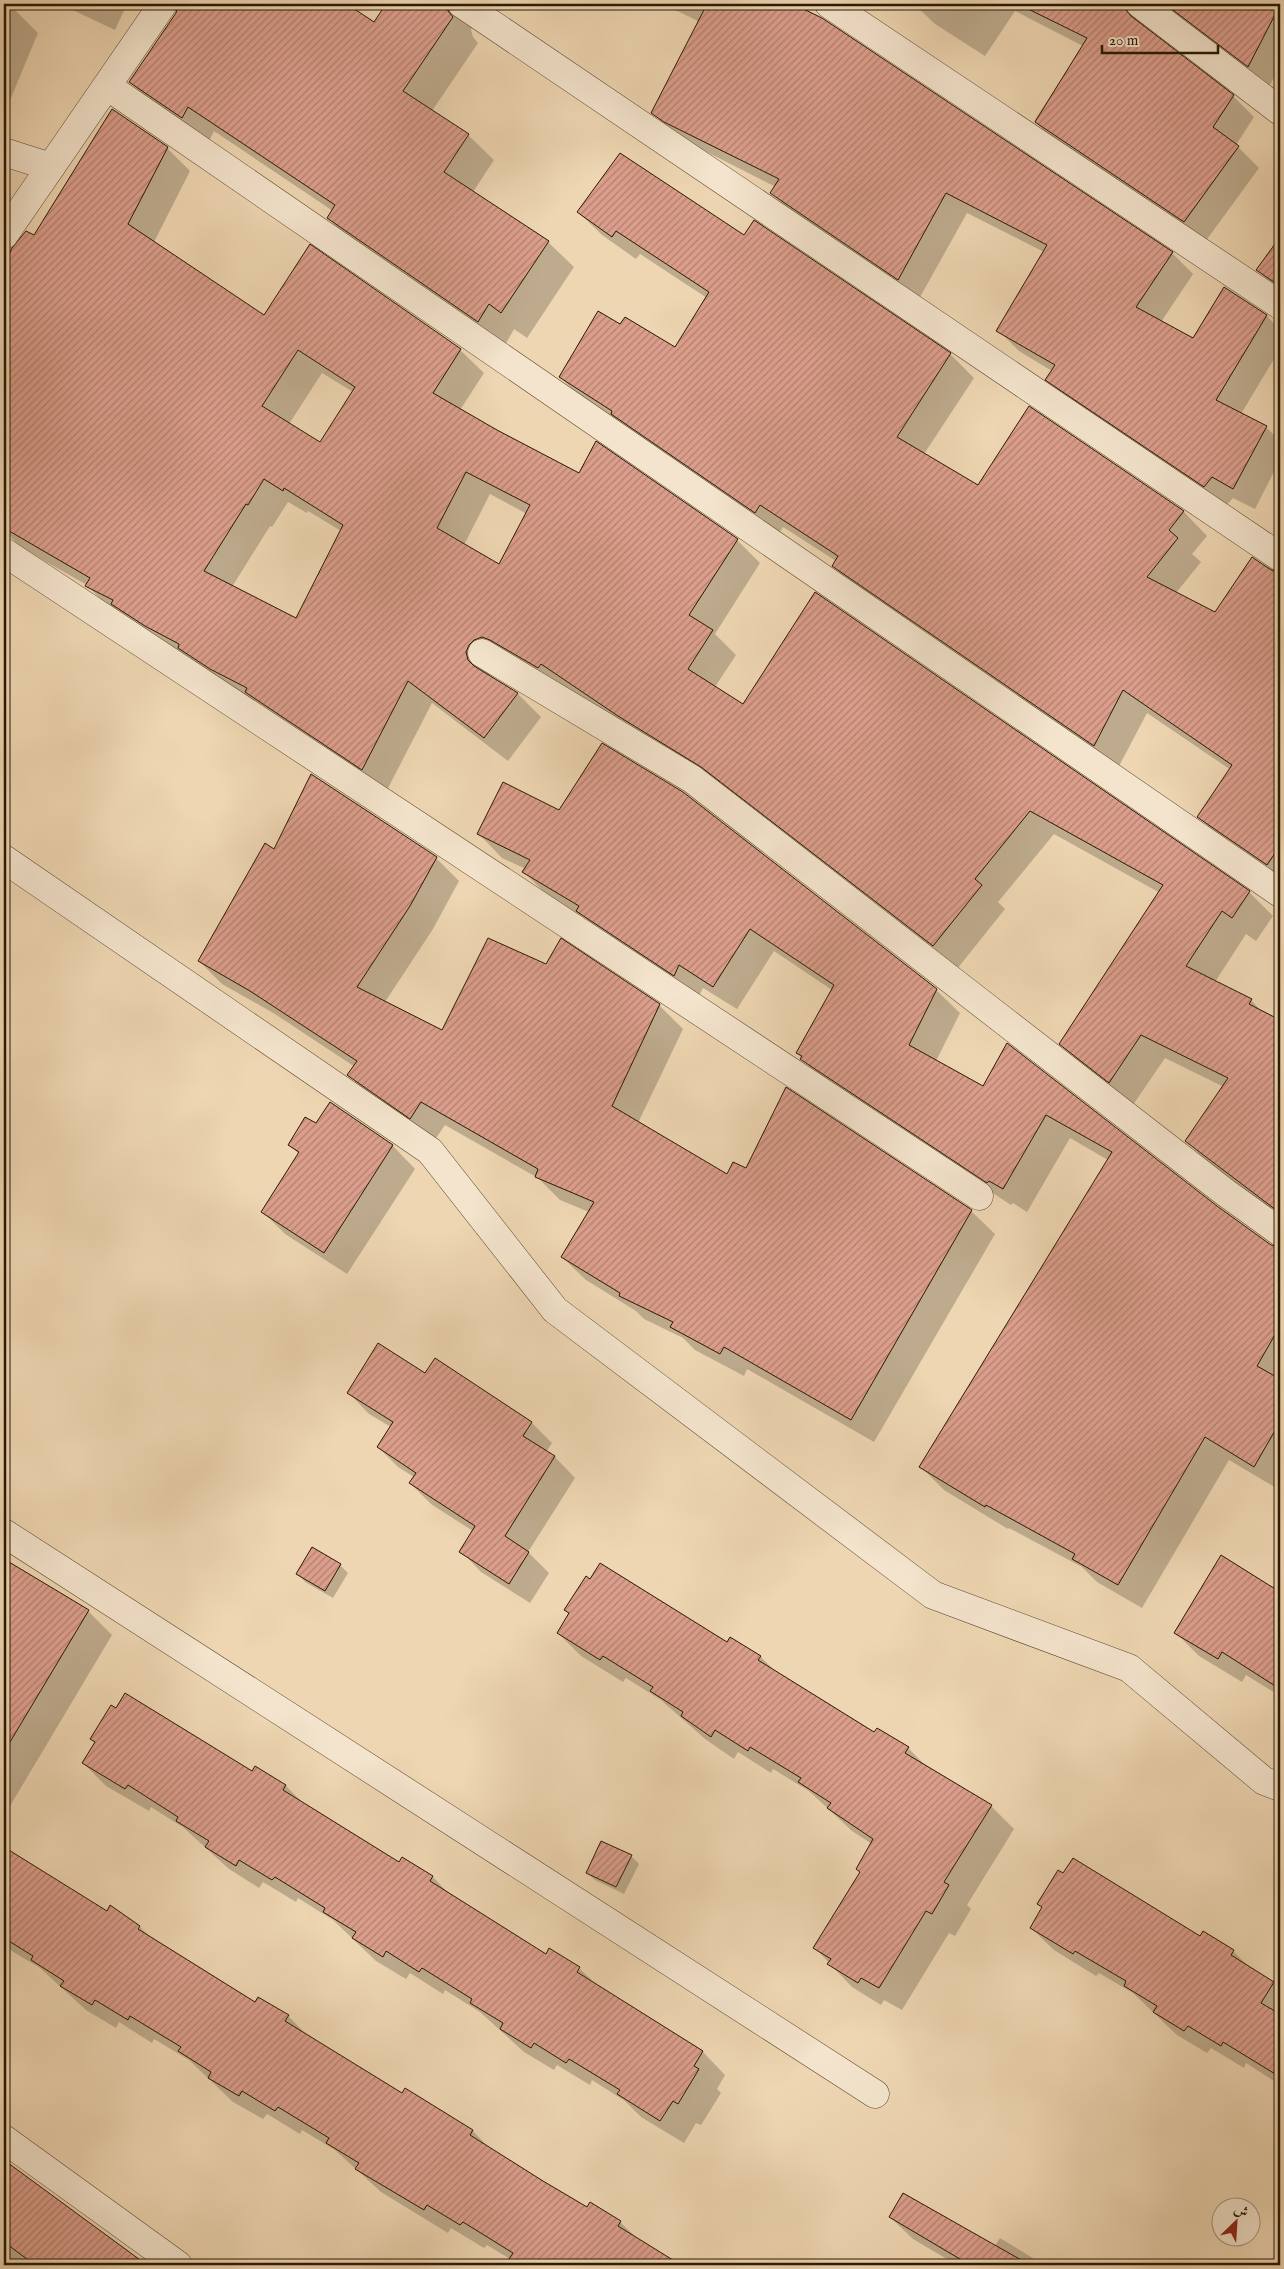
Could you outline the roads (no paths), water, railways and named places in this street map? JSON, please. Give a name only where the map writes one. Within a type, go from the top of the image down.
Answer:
[{"type":"street","points":[[4,235],[163,4]]},
{"type":"street","points":[[462,4],[1279,554]]},
{"type":"street","points":[[829,4],[1280,305]]},
{"type":"street","points":[[1140,4],[1278,104]]},
{"type":"street","points":[[107,86],[1280,893]]},
{"type":"street","points":[[4,152],[51,167]]},
{"type":"street","points":[[4,552],[979,1196]]},
{"type":"street","points":[[482,652],[692,779],[1226,1193],[1280,1232]]},
{"type":"street","points":[[4,859],[430,1151],[555,1310],[933,1595],[1129,1668],[1264,1781],[1280,1787]]},
{"type":"street","points":[[4,1533],[875,2094]]},
{"type":"street","points":[[4,2139],[178,2265]]}]
